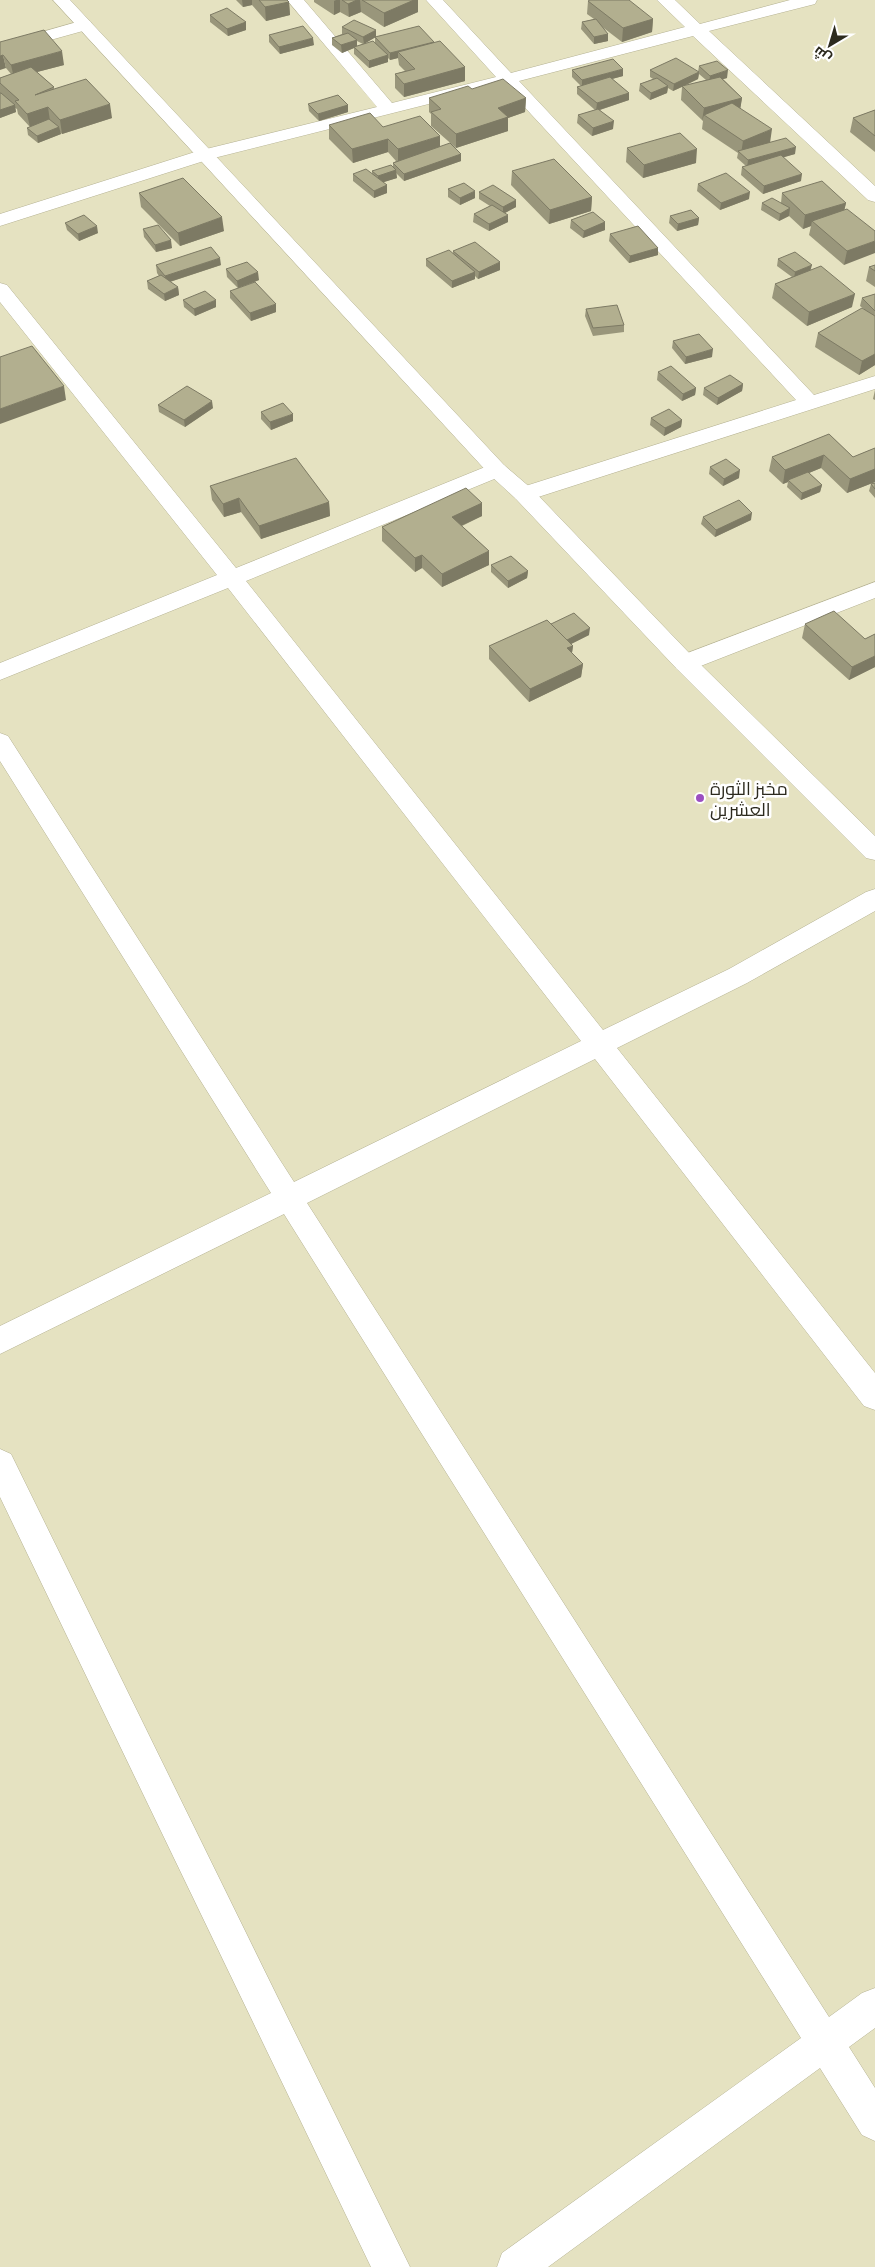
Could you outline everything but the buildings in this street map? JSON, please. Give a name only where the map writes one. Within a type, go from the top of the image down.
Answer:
[{"type":"street","points":[[61,0],[497,470],[524,494],[685,662],[875,852]]},
{"type":"street","points":[[295,0],[388,109]]},
{"type":"street","points":[[434,0],[810,403]]},
{"type":"street","points":[[665,0],[875,196]]},
{"type":"street","points":[[0,220],[204,155],[508,79],[809,0]]},
{"type":"street","points":[[0,49],[84,25]]},
{"type":"street","points":[[0,289],[231,577],[875,1396]]},
{"type":"street","points":[[524,494],[875,382]]},
{"type":"street","points":[[0,672],[497,470]]},
{"type":"street","points":[[685,662],[875,590]]},
{"type":"street","points":[[0,742],[875,2122]]},
{"type":"street","points":[[0,1341],[738,976],[875,899]]},
{"type":"street","points":[[0,1464],[391,2267]]},
{"type":"street","points":[[516,2267],[875,2006]]},
{"type":"place","name":"مخبز الثورة العشرين","points":[[700,798]]}]
